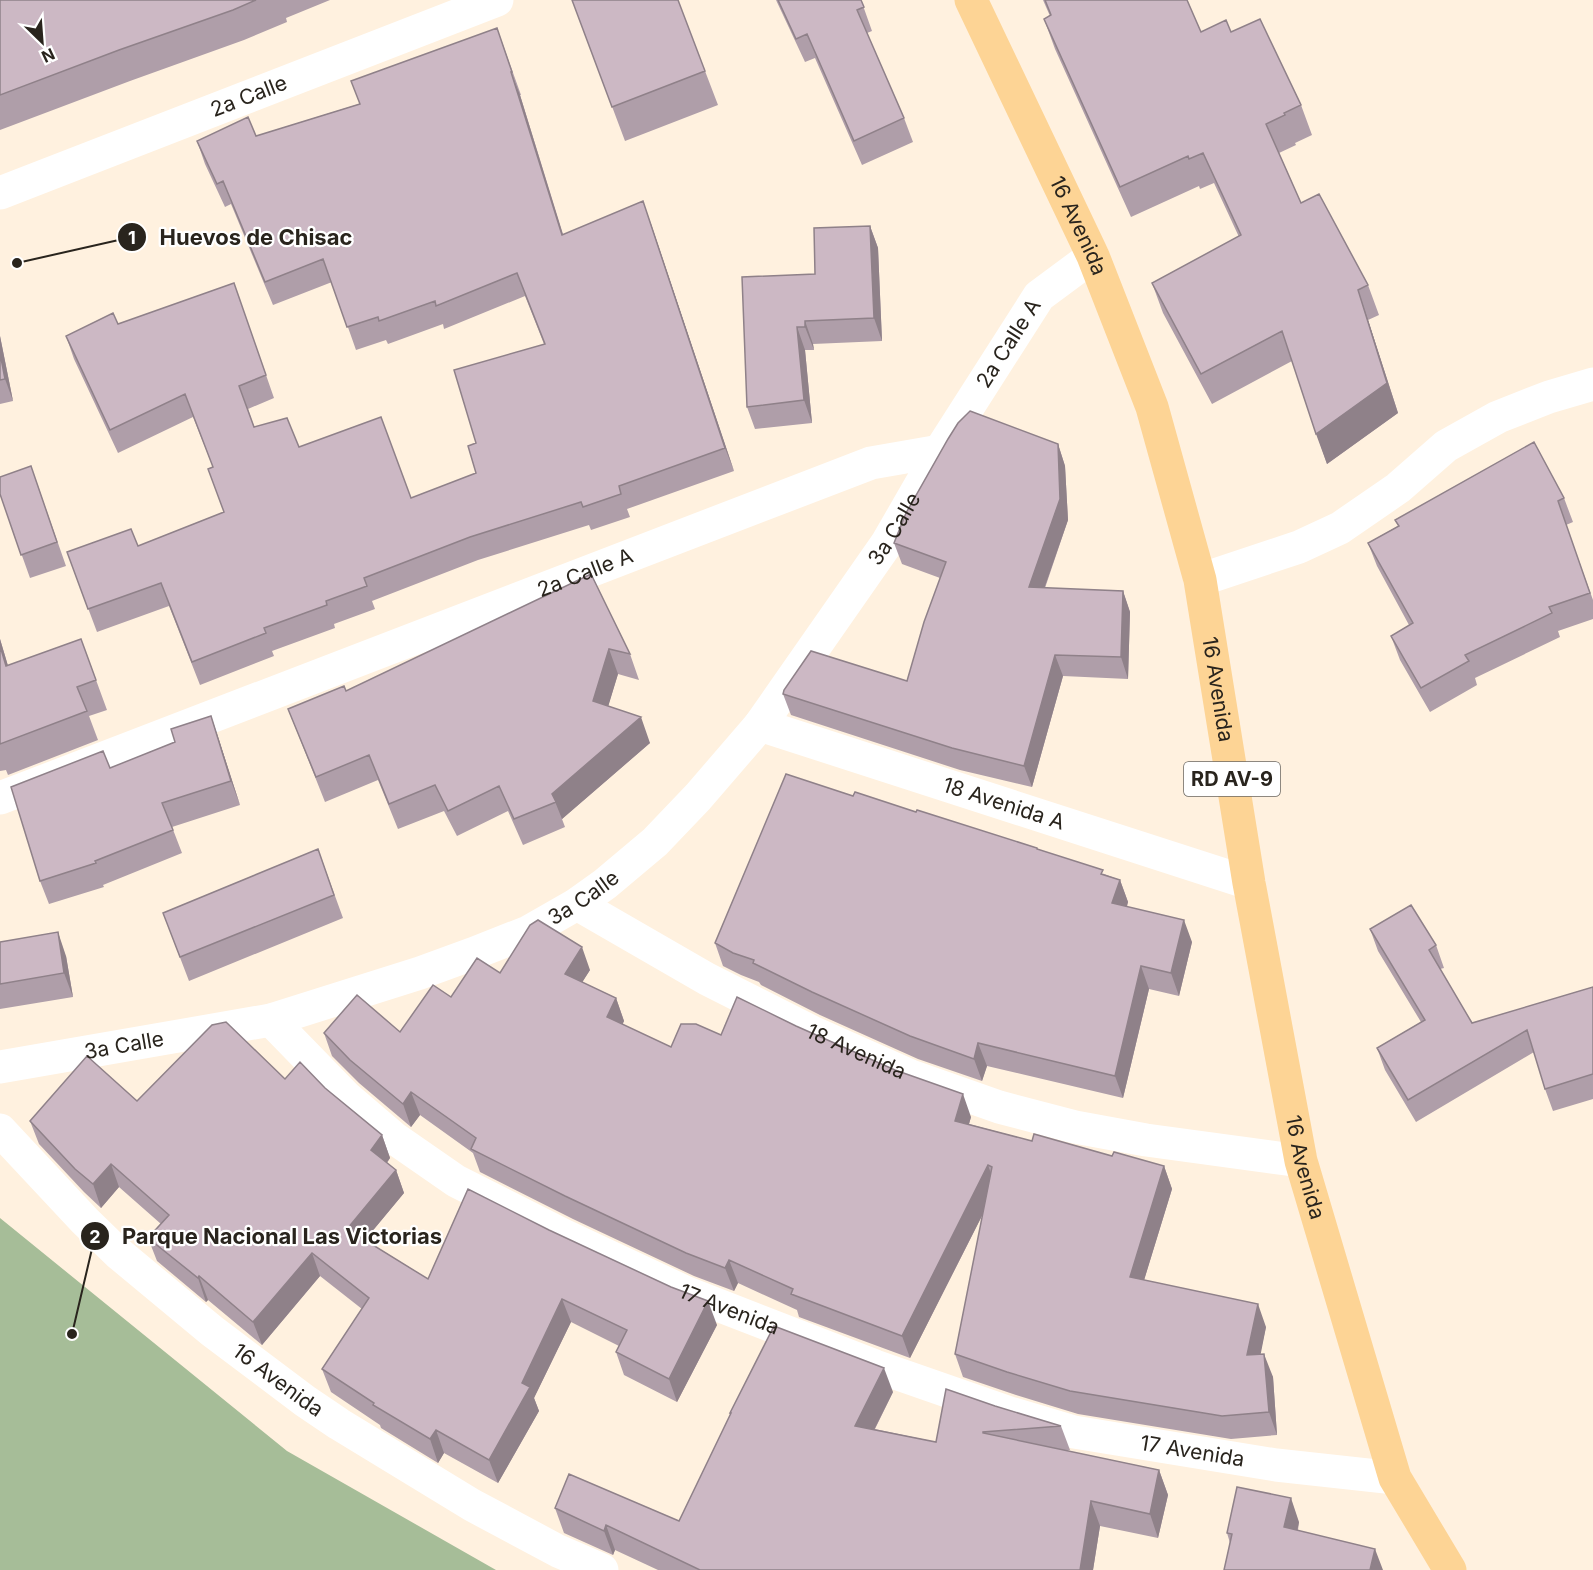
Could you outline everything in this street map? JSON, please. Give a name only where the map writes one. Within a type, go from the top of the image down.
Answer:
[{"type":"main road","name":"16 Avenida","points":[[971,0],[1093,256],[1152,407],[1200,580],[1249,883],[1300,1161],[1395,1478],[1450,1570]]},
{"type":"street","name":"2a Calle","points":[[0,193],[497,0]]},
{"type":"street","name":"2a Calle A","points":[[0,798],[871,463],[940,451],[1039,296],[1093,256]]},
{"type":"street","points":[[1200,580],[1299,547],[1340,528],[1398,488],[1446,446],[1498,417],[1549,397],[1593,384]]},
{"type":"street","name":"3a Calle","points":[[0,1067],[271,1020],[420,973],[472,954],[528,932],[577,904],[655,842],[698,797],[760,725],[887,543],[940,451]]},
{"type":"street","name":"18 Avenida A","points":[[760,725],[1249,883]]},
{"type":"street","name":"18 Avenida","points":[[577,904],[707,979],[812,1032],[911,1076],[999,1107],[1075,1126],[1146,1140],[1300,1161]]},
{"type":"street","name":"17 Avenida","points":[[271,1020],[346,1097],[394,1138],[456,1181],[565,1236],[687,1293],[887,1370],[1010,1413],[1074,1432],[1276,1465],[1395,1478]]},
{"type":"street","name":"16 Avenida","points":[[0,1130],[118,1253],[212,1331],[296,1394],[339,1424],[472,1505],[558,1551],[602,1570]]},
{"type":"green space","points":[[0,1218],[287,1451],[496,1570],[0,1570]]},
{"type":"building","points":[[0,0],[256,0],[0,95]]},
{"type":"building","points":[[572,0],[678,0],[705,71],[612,107]]},
{"type":"building","points":[[778,0],[861,0],[864,7],[857,10],[904,118],[854,141],[807,34],[796,39]]},
{"type":"building","points":[[1045,0],[1187,0],[1201,32],[1226,20],[1231,32],[1260,19],[1301,105],[1266,124],[1301,203],[1319,194],[1368,285],[1358,290],[1387,383],[1316,434],[1282,331],[1201,374],[1152,283],[1241,235],[1203,153],[1189,159],[1188,156],[1120,187],[1044,19],[1051,15]]},
{"type":"building","points":[[497,28],[562,235],[643,201],[725,448],[619,486],[621,494],[583,507],[581,502],[470,537],[364,578],[367,586],[326,601],[327,605],[264,628],[266,633],[192,662],[161,583],[88,609],[67,552],[131,529],[138,546],[224,512],[208,469],[213,467],[185,394],[110,430],[66,336],[113,313],[118,324],[234,283],[266,375],[239,386],[254,427],[287,418],[299,447],[381,417],[411,498],[476,473],[468,446],[476,443],[454,370],[545,344],[517,273],[436,306],[435,301],[379,321],[378,317],[347,327],[323,259],[265,282],[223,181],[217,184],[197,141],[248,117],[256,136],[360,104],[351,81]]},
{"type":"building","points":[[870,226],[874,318],[805,321],[805,327],[797,327],[804,400],[747,407],[742,277],[815,274],[814,228]]},
{"type":"building","points":[[0,353],[5,379],[0,380]]},
{"type":"building","points":[[970,411],[1058,444],[1060,499],[1029,587],[1123,591],[1121,657],[1055,655],[1024,766],[952,748],[783,694],[811,651],[907,681],[924,622],[946,562],[894,543],[906,513],[948,439],[958,423]]},
{"type":"building","points":[[1534,442],[1564,498],[1558,501],[1590,593],[1549,607],[1552,613],[1465,655],[1469,661],[1421,688],[1391,636],[1413,623],[1368,543],[1399,526],[1395,520]]},
{"type":"building","points":[[31,466],[57,542],[21,555],[0,494],[0,477]]},
{"type":"building","points":[[591,574],[630,654],[609,649],[593,701],[641,717],[552,794],[556,802],[514,819],[499,786],[448,811],[435,785],[389,804],[369,755],[316,777],[288,709],[344,686],[346,691]]},
{"type":"building","points":[[81,639],[96,680],[77,687],[87,711],[0,744],[0,646],[6,666]]},
{"type":"building","points":[[211,716],[231,781],[162,803],[173,830],[95,861],[96,863],[40,881],[11,787],[103,751],[110,768],[175,742],[171,729]]},
{"type":"building","points":[[786,774],[853,796],[855,792],[916,812],[917,810],[1103,870],[1101,874],[1120,880],[1112,903],[1184,920],[1171,973],[1141,966],[1115,1076],[978,1043],[974,1059],[910,1036],[812,992],[753,963],[754,960],[733,953],[715,943]]},
{"type":"building","points":[[318,849],[334,895],[180,957],[163,913]]},
{"type":"building","points":[[1411,905],[1436,945],[1429,950],[1472,1023],[1593,987],[1593,1074],[1545,1089],[1527,1030],[1408,1100],[1377,1048],[1425,1020],[1370,929]]},
{"type":"building","points":[[538,920],[582,947],[565,974],[616,998],[607,1017],[671,1047],[681,1024],[696,1024],[721,1035],[737,997],[895,1070],[963,1094],[955,1121],[1032,1141],[1034,1134],[1112,1156],[1114,1152],[1164,1166],[1130,1277],[1258,1304],[1247,1355],[1264,1354],[1269,1412],[1222,1416],[1070,1391],[955,1354],[992,1167],[988,1165],[902,1336],[791,1294],[793,1289],[729,1260],[725,1268],[686,1253],[471,1149],[476,1138],[411,1092],[403,1104],[350,1060],[324,1033],[357,995],[400,1032],[433,985],[451,997],[477,958],[500,973],[530,925]]},
{"type":"building","points":[[58,932],[64,973],[0,984],[0,942]]},
{"type":"building","points":[[226,1022],[285,1079],[300,1062],[325,1088],[382,1135],[371,1150],[396,1170],[347,1229],[428,1279],[468,1189],[671,1287],[708,1301],[669,1379],[616,1352],[627,1330],[562,1299],[522,1383],[530,1387],[489,1460],[436,1430],[430,1439],[373,1405],[374,1403],[322,1369],[369,1298],[312,1253],[253,1322],[199,1276],[198,1278],[148,1238],[169,1215],[111,1164],[93,1184],[75,1169],[30,1121],[87,1056],[137,1101],[212,1025]]},
{"type":"building","points":[[774,1326],[884,1368],[855,1426],[936,1442],[946,1389],[1061,1426],[983,1433],[1159,1470],[1150,1514],[1091,1501],[1080,1570],[700,1570],[606,1525],[604,1531],[555,1508],[569,1474],[679,1521]]},
{"type":"building","points":[[1237,1487],[1291,1498],[1284,1527],[1375,1549],[1370,1570],[1224,1570],[1232,1534],[1227,1533]]},
{"type":"place","name":"Huevos de Chisac","points":[[17,263]]},
{"type":"place","name":"Parque Nacional Las Victorias","points":[[72,1334]]}]
